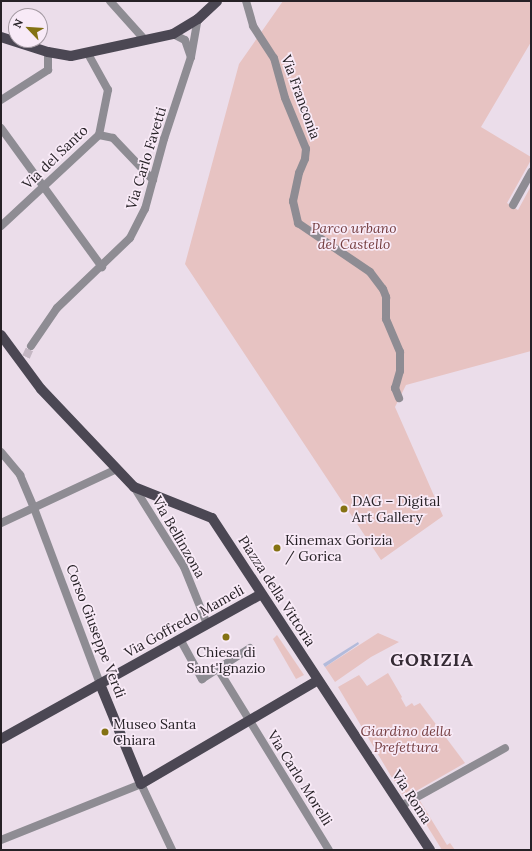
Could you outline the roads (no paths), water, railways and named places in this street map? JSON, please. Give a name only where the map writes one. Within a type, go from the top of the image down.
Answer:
[{"type":"main road","points":[[1,37],[48,52],[71,56],[173,34],[198,19],[217,1]]},
{"type":"main road","points":[[1,335],[24,361],[41,390],[134,487]]},
{"type":"main road","name":"Piazza della Vittoria","points":[[134,487],[212,518],[318,680]]},
{"type":"main road","name":"Via Goffredo Mameli","points":[[1,739],[261,594]]},
{"type":"main road","points":[[141,784],[318,680]]},
{"type":"main road","name":"Via Roma","points":[[318,680],[430,850]]},
{"type":"main road","name":"Corso Giuseppe Verdi","points":[[100,684],[141,784]]},
{"type":"street","points":[[110,1],[145,40]]},
{"type":"street","name":"Via Franconia","points":[[246,1],[253,26],[274,58],[286,98],[306,149],[305,160],[299,174],[293,201],[298,223],[370,272],[384,289],[386,297],[386,319],[400,352],[400,371],[395,388],[398,398]]},
{"type":"street","name":"Via Carlo Favetti","points":[[31,346],[57,308],[102,267],[130,238],[145,210],[164,139],[191,57],[198,19]]},
{"type":"street","points":[[173,34],[185,40],[191,57]]},
{"type":"street","points":[[1,100],[48,70],[48,52]]},
{"type":"street","name":"Via del Santo","points":[[1,226],[99,134],[108,90],[87,52]]},
{"type":"street","points":[[1,128],[102,267]]},
{"type":"street","points":[[99,134],[113,138],[153,180]]},
{"type":"street","points":[[513,205],[531,172]]},
{"type":"street","name":"Corso Giuseppe Verdi","points":[[1,452],[20,475],[34,508],[100,684]]},
{"type":"street","points":[[1,523],[117,469]]},
{"type":"street","name":"Via Bellinzona","points":[[134,487],[184,567],[207,624]]},
{"type":"street","points":[[180,639],[202,680],[250,648]]},
{"type":"street","name":"Via Carlo Morelli","points":[[218,669],[329,850]]},
{"type":"street","points":[[401,806],[505,748]]},
{"type":"street","points":[[1,840],[141,784]]},
{"type":"street","name":"Corso Giuseppe Verdi","points":[[141,784],[172,850]]},
{"type":"water","points":[[358,642],[359,644],[325,667],[323,664]]},
{"type":"tunnel","points":[[26,357],[31,346]]},
{"type":"place","name":"DAG – Digital Art Gallery","points":[[344,509]]},
{"type":"place","name":"Kinemax Gorizia / Gorica","points":[[277,548]]},
{"type":"place","name":"Chiesa di Sant'Ignazio","points":[[226,637]]},
{"type":"place","name":"Museo Santa Chiara","points":[[105,732]]},
{"type":"district","name":"GORIZIA","points":[[432,660]]},
{"type":"park label","name":"Parco urbano del Castello","points":[[354,236]]},
{"type":"park label","name":"Giardino della Prefettura","points":[[406,740]]}]
